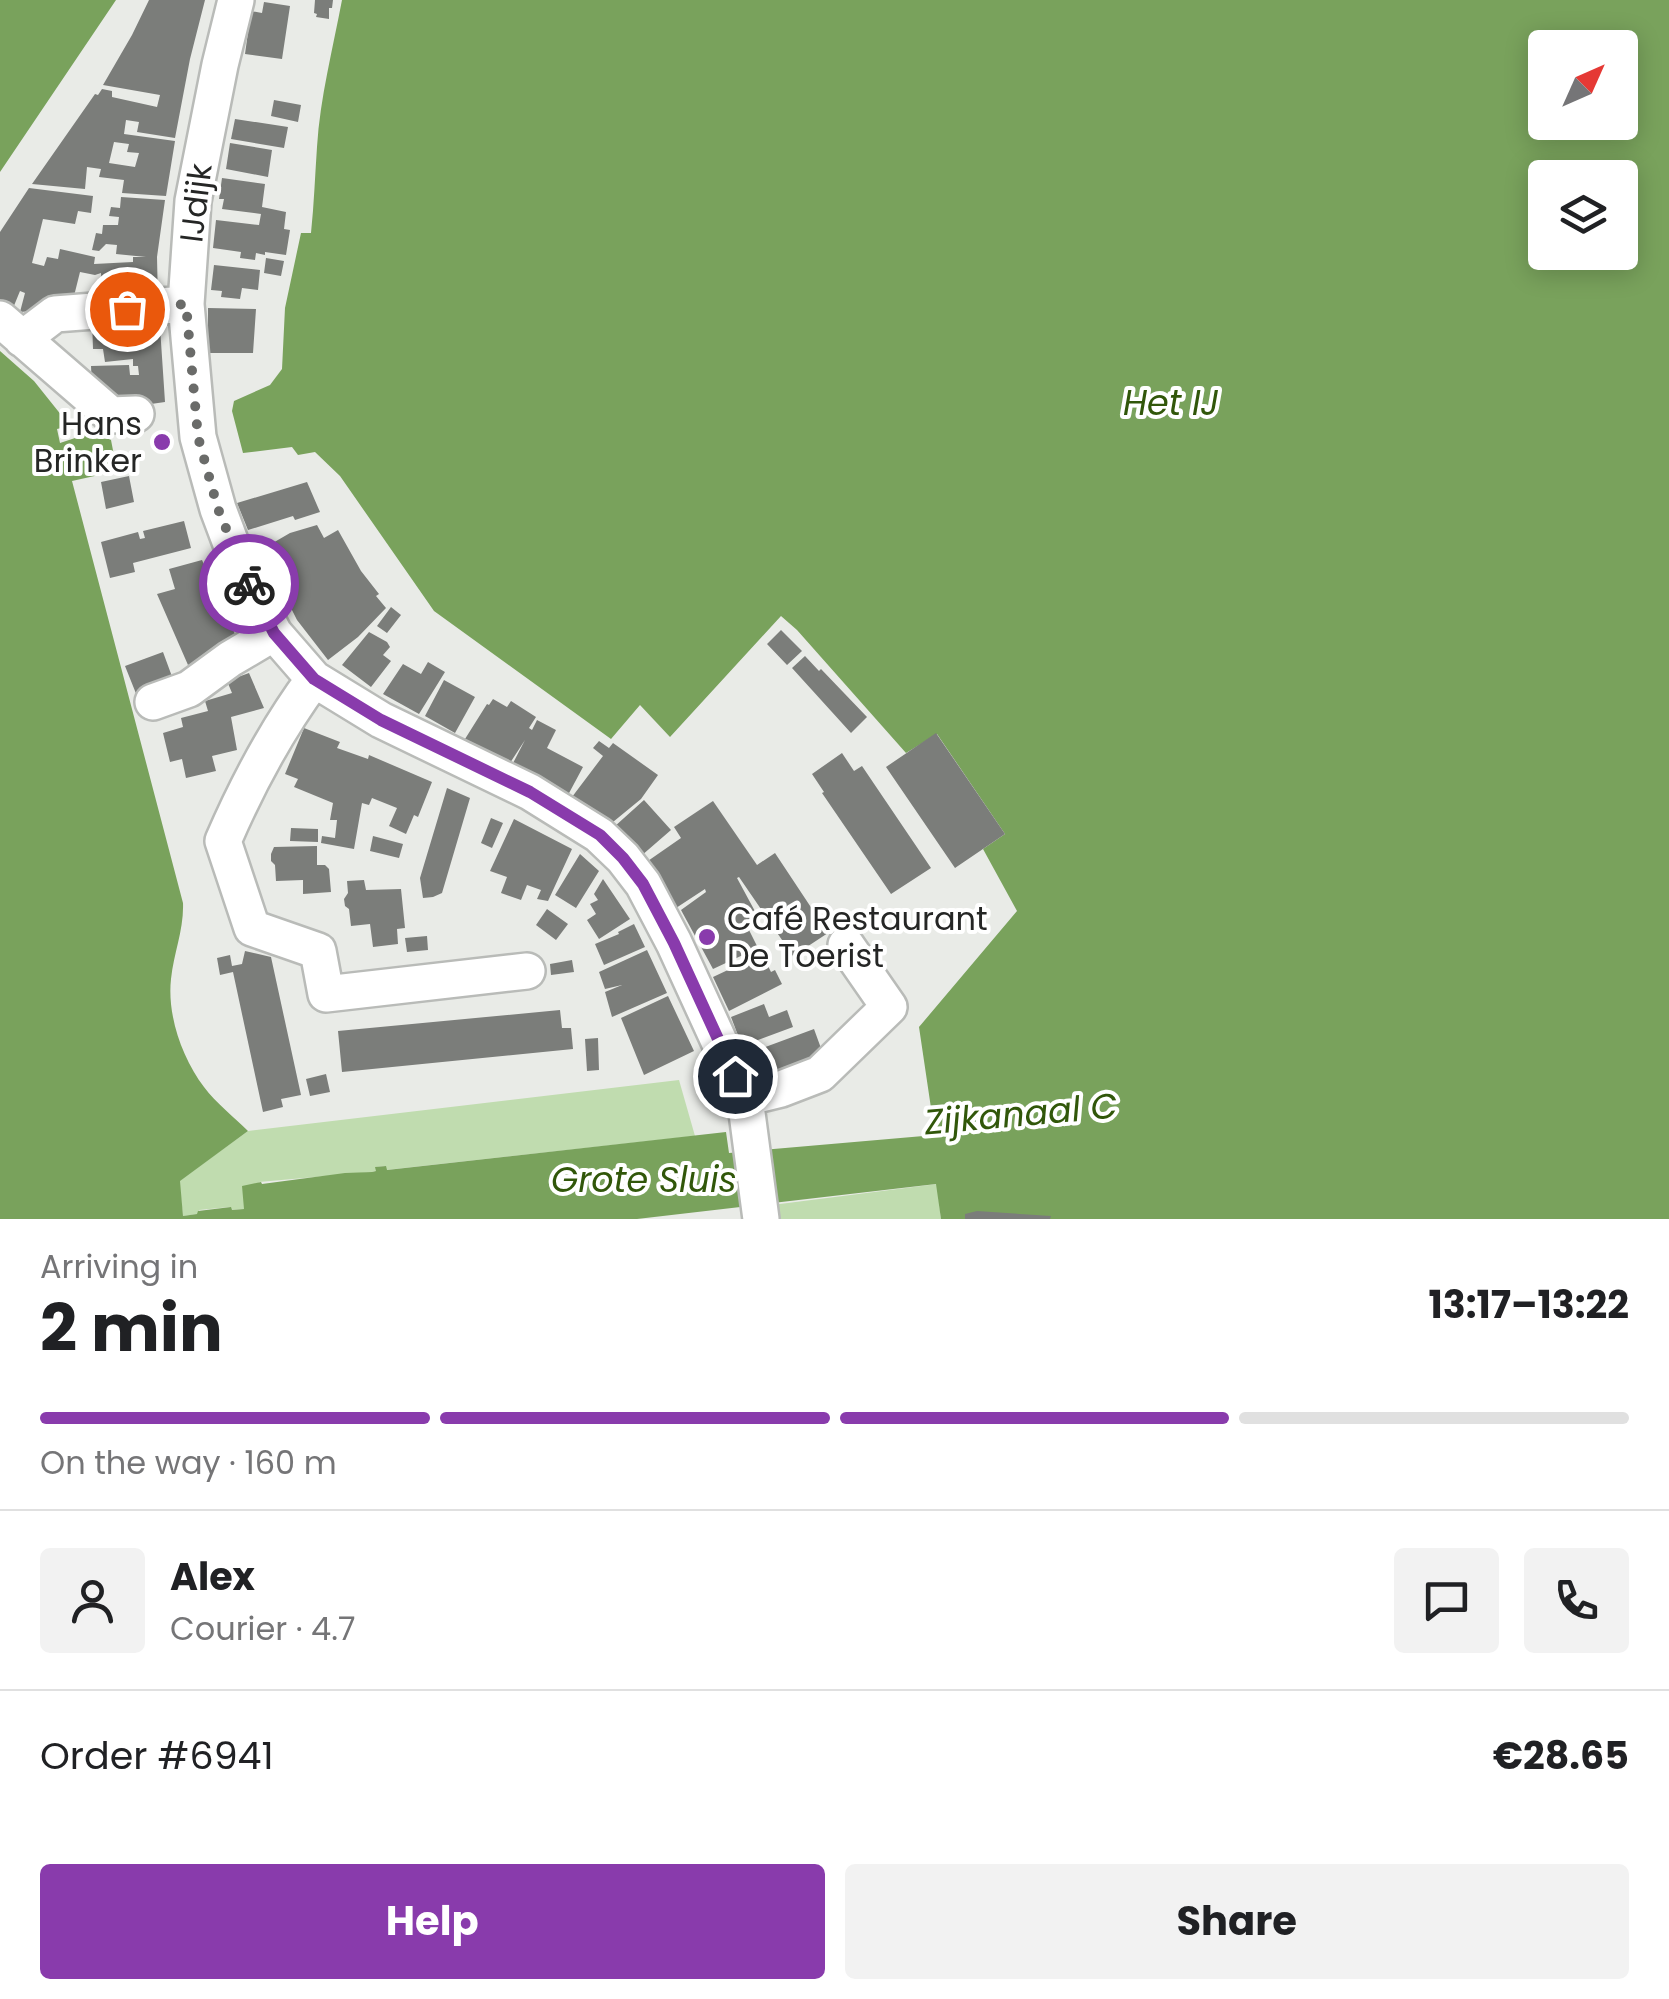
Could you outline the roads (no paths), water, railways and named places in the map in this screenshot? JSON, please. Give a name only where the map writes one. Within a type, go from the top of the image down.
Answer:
[{"type":"street","name":"IJdijk","points":[[236,0],[193,201],[186,304],[198,437],[232,546],[274,633],[314,679],[381,720],[530,792],[600,835],[623,858],[643,884],[674,943],[748,1115],[761,1219]]},
{"type":"street","points":[[11,329],[55,314],[186,304]]},
{"type":"street","points":[[11,329],[110,415],[136,414]]},
{"type":"street","points":[[152,702],[189,689],[274,633]]},
{"type":"street","points":[[314,679],[287,715],[242,796],[223,841],[252,928],[318,951],[326,994],[527,972]]},
{"type":"street","points":[[748,1115],[781,1089],[820,1074],[889,1008],[846,945]]},
{"type":"water","points":[[0,0],[116,0],[0,172]]},
{"type":"water","name":"Het IJ","points":[[342,0],[1669,0],[1669,1219],[941,1219],[936,1184],[637,1219],[0,1219],[0,351],[34,381],[70,426],[57,429],[60,443],[93,432],[111,440],[117,471],[72,481],[183,903],[171,979],[174,1021],[196,1076],[248,1131],[180,1181],[183,1216],[231,1207],[244,1209],[242,1186],[372,1172],[375,1167],[386,1166],[387,1170],[726,1132],[729,1153],[935,1135],[919,1027],[1017,911],[983,849],[1005,834],[937,734],[906,753],[781,616],[670,737],[640,705],[611,739],[434,611],[340,476],[315,452],[298,455],[292,447],[243,453],[232,411],[234,401],[270,385],[282,369],[285,308],[301,233],[311,233],[321,110]]},
{"type":"place","name":"Hans Brinker","points":[[162,442]]},
{"type":"place","name":"Café Restaurant De Toerist","points":[[707,937]]},
{"type":"water label","name":"Zijkanaal C","points":[[1021,1114]]},
{"type":"water label","name":"Grote Sluis","points":[[644,1180]]}]
